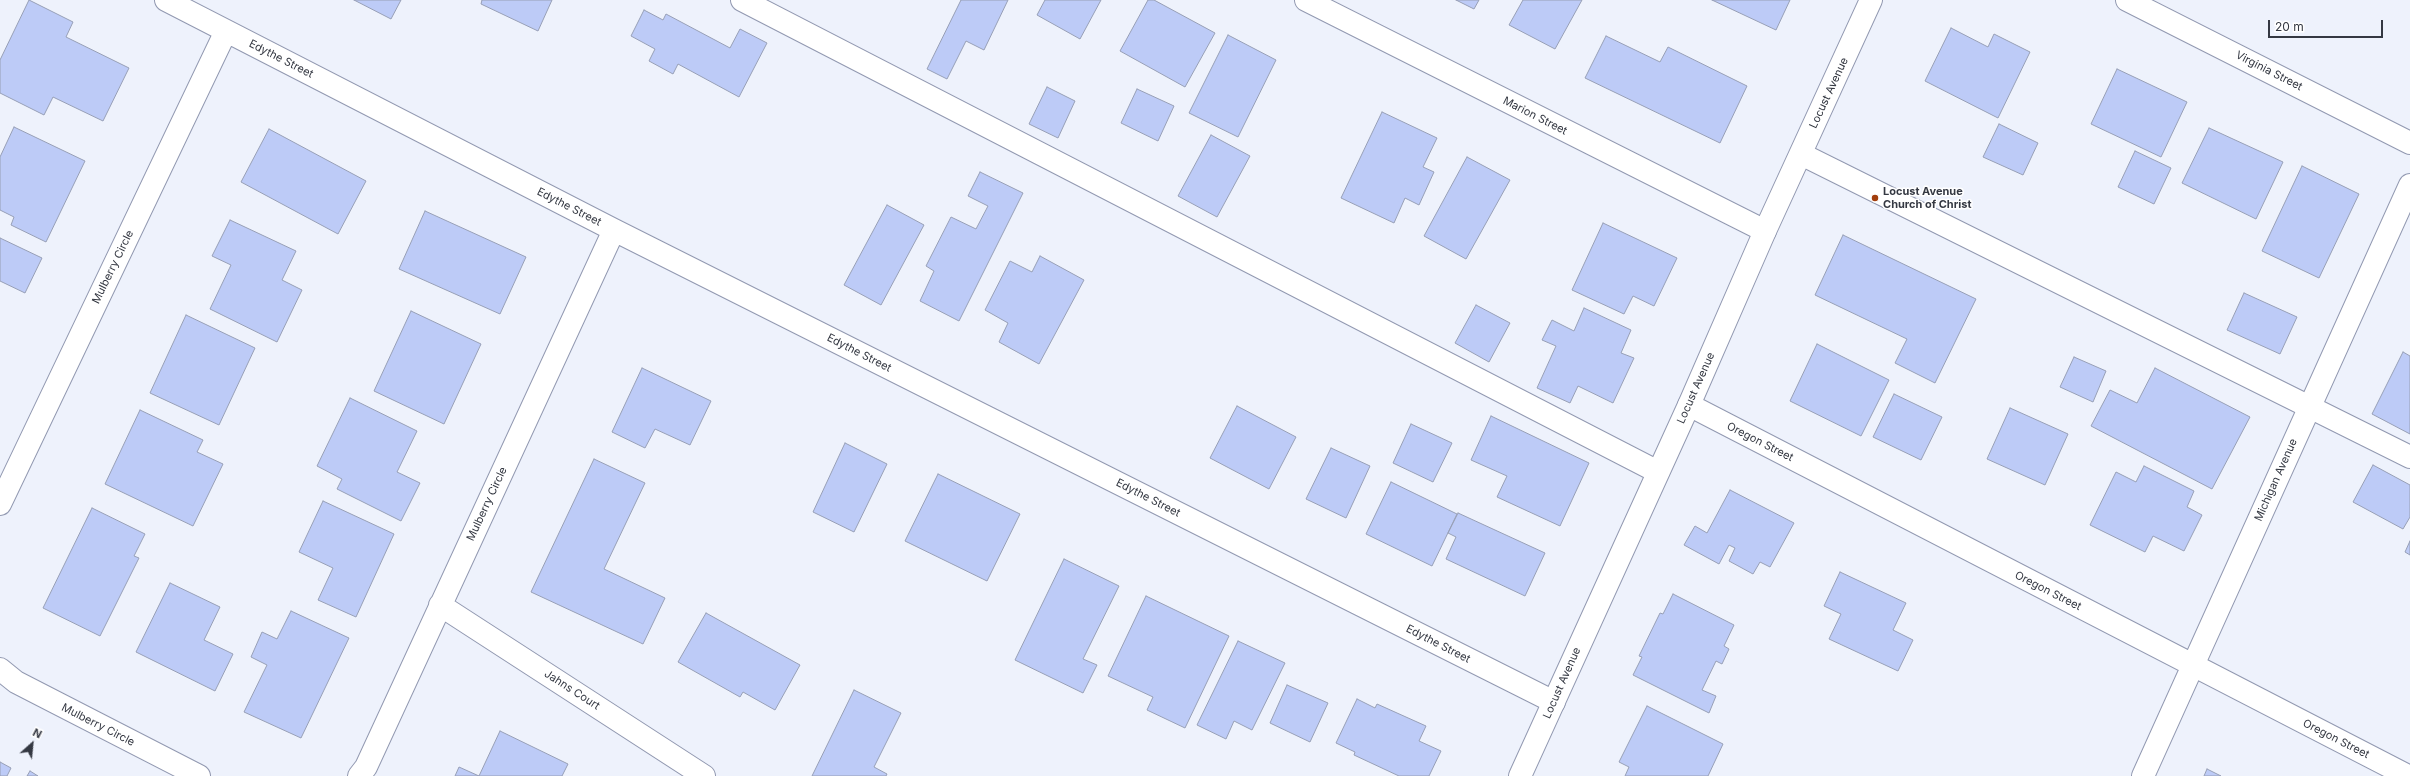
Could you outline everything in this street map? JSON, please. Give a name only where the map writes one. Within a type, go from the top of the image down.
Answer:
[{"type":"street","name":"Edythe Street","points":[[166,0],[614,230],[1554,702]]},
{"type":"street","points":[[742,0],[1658,472]]},
{"type":"street","name":"Marion Street","points":[[1306,0],[1765,231]]},
{"type":"street","name":"Locust Avenue","points":[[1520,776],[1689,405],[1765,231],[1871,0]]},
{"type":"street","name":"Virginia Street","points":[[2127,0],[2410,143]]},
{"type":"street","name":"Mulberry Circle","points":[[0,504],[226,31]]},
{"type":"street","points":[[1801,154],[2410,458]]},
{"type":"street","name":"Michigan Avenue","points":[[2143,776],[2410,185]]},
{"type":"street","name":"Mulberry Circle","points":[[358,776],[366,767],[614,230]]},
{"type":"street","name":"Oregon Street","points":[[1689,405],[2192,666],[2408,776]]},
{"type":"street","name":"Jahns Court","points":[[440,605],[704,776]]},
{"type":"street","name":"Mulberry Circle","points":[[0,669],[16,682],[199,776]]},
{"type":"building","points":[[29,0],[73,22],[66,37],[129,68],[103,121],[53,97],[44,115],[0,93],[0,60]]},
{"type":"building","points":[[354,0],[401,0],[391,19]]},
{"type":"building","points":[[482,0],[552,0],[538,31],[481,4]]},
{"type":"building","points":[[961,0],[1008,0],[984,50],[966,41],[947,79],[927,69]]},
{"type":"building","points":[[1045,0],[1101,0],[1080,39],[1037,15]]},
{"type":"building","points":[[1148,0],[1154,0],[1215,33],[1185,87],[1120,51]]},
{"type":"building","points":[[1456,0],[1479,0],[1474,9]]},
{"type":"building","points":[[1523,0],[1582,0],[1555,49],[1509,25]]},
{"type":"building","points":[[1712,0],[1790,0],[1776,30]]},
{"type":"building","points":[[644,10],[663,20],[666,14],[730,48],[740,29],[767,43],[739,97],[678,64],[673,74],[649,61],[655,49],[631,36]]},
{"type":"building","points":[[1951,28],[1988,47],[1994,34],[2030,52],[1998,118],[1925,81]]},
{"type":"building","points":[[1228,35],[1276,60],[1238,137],[1189,113]]},
{"type":"building","points":[[1606,36],[1660,62],[1668,47],[1747,86],[1720,143],[1585,78]]},
{"type":"building","points":[[2117,69],[2187,102],[2161,157],[2091,124]]},
{"type":"building","points":[[1047,87],[1075,101],[1058,138],[1029,124]]},
{"type":"building","points":[[1137,89],[1174,106],[1158,141],[1121,123]]},
{"type":"building","points":[[1382,112],[1437,138],[1423,167],[1434,172],[1419,205],[1405,198],[1394,223],[1341,198]]},
{"type":"building","points":[[1999,124],[2038,143],[2023,175],[1983,157]]},
{"type":"building","points":[[14,127],[85,161],[46,242],[11,225],[14,217],[0,210],[0,157]]},
{"type":"building","points":[[2209,128],[2283,162],[2256,219],[2182,183]]},
{"type":"building","points":[[269,129],[366,181],[338,234],[241,182]]},
{"type":"building","points":[[1211,135],[1250,156],[1217,217],[1178,196]]},
{"type":"building","points":[[2135,151],[2171,168],[2154,204],[2118,187]]},
{"type":"building","points":[[1467,157],[1510,180],[1466,259],[1424,236]]},
{"type":"building","points":[[2302,166],[2359,194],[2319,278],[2262,251]]},
{"type":"building","points":[[980,172],[1023,193],[959,321],[920,301],[934,271],[926,266],[951,217],[976,229],[988,206],[968,196]]},
{"type":"building","points":[[887,205],[924,225],[881,305],[844,285]]},
{"type":"building","points":[[425,211],[526,257],[500,314],[399,269]]},
{"type":"building","points":[[230,220],[296,251],[282,280],[302,290],[277,342],[210,309],[231,265],[212,256]]},
{"type":"building","points":[[1603,223],[1677,258],[1654,306],[1633,296],[1624,314],[1572,290]]},
{"type":"building","points":[[1843,235],[1976,299],[1935,383],[1895,363],[1907,339],[1815,295]]},
{"type":"building","points":[[0,238],[42,258],[25,293],[0,281]]},
{"type":"building","points":[[1040,256],[1084,280],[1039,364],[999,342],[1008,323],[985,310],[1010,261],[1032,272]]},
{"type":"building","points":[[2244,293],[2297,317],[2280,354],[2227,330]]},
{"type":"building","points":[[1476,305],[1510,323],[1489,362],[1455,343]]},
{"type":"building","points":[[1584,308],[1631,330],[1621,353],[1634,358],[1613,403],[1578,386],[1570,403],[1537,388],[1556,346],[1542,340],[1552,320],[1574,331]]},
{"type":"building","points":[[411,311],[481,344],[444,424],[374,391]]},
{"type":"building","points":[[186,315],[255,348],[219,425],[150,393]]},
{"type":"building","points":[[1817,344],[1889,380],[1861,436],[1790,401]]},
{"type":"building","points":[[2403,352],[2410,356],[2410,434],[2372,414]]},
{"type":"building","points":[[2074,357],[2106,371],[2093,402],[2060,387]]},
{"type":"building","points":[[642,368],[711,401],[690,445],[655,429],[645,448],[612,432]]},
{"type":"building","points":[[2155,368],[2250,417],[2212,489],[2091,426],[2110,390],[2137,403]]},
{"type":"building","points":[[1894,394],[1942,417],[1921,460],[1873,437]]},
{"type":"building","points":[[350,398],[417,431],[397,472],[420,483],[401,521],[337,489],[342,479],[317,466]]},
{"type":"building","points":[[1237,406],[1296,437],[1269,489],[1210,458]]},
{"type":"building","points":[[2010,408],[2068,434],[2045,485],[1987,459]]},
{"type":"building","points":[[140,410],[203,440],[197,452],[223,464],[193,526],[105,484]]},
{"type":"building","points":[[1491,416],[1589,463],[1560,526],[1497,497],[1507,476],[1471,460]]},
{"type":"building","points":[[1411,424],[1452,443],[1433,482],[1393,463]]},
{"type":"building","points":[[845,443],[887,464],[854,532],[813,512]]},
{"type":"building","points":[[1331,448],[1370,466],[1346,518],[1306,499]]},
{"type":"building","points":[[594,459],[645,483],[604,569],[665,598],[643,644],[531,592]]},
{"type":"building","points":[[2373,465],[2410,485],[2410,517],[2403,529],[2353,502]]},
{"type":"building","points":[[2144,466],[2194,491],[2187,507],[2202,515],[2184,551],[2153,536],[2145,552],[2090,525],[2116,472],[2136,482]]},
{"type":"building","points":[[938,474],[1020,514],[987,581],[905,541]]},
{"type":"building","points":[[1391,482],[1457,514],[1432,566],[1366,534]]},
{"type":"building","points":[[1730,490],[1794,523],[1770,567],[1760,562],[1753,574],[1729,561],[1735,548],[1729,545],[1719,564],[1684,545],[1695,526],[1707,533]]},
{"type":"building","points":[[323,501],[394,534],[356,617],[318,600],[333,568],[299,552]]},
{"type":"building","points":[[92,508],[145,534],[134,556],[139,558],[100,636],[43,608]]},
{"type":"building","points":[[1458,513],[1545,553],[1525,596],[1446,559],[1456,537],[1448,533]]},
{"type":"building","points":[[2410,541],[2410,555],[2405,552]]},
{"type":"building","points":[[1064,559],[1119,586],[1083,659],[1097,665],[1083,693],[1015,660]]},
{"type":"building","points":[[1840,572],[1906,603],[1893,630],[1913,640],[1898,671],[1829,639],[1841,614],[1824,606]]},
{"type":"building","points":[[170,583],[220,607],[204,640],[233,654],[215,691],[136,652]]},
{"type":"building","points":[[1673,594],[1734,625],[1724,646],[1729,649],[1722,664],[1716,661],[1702,690],[1716,696],[1709,713],[1633,675],[1642,657],[1639,656],[1660,613],[1663,614]]},
{"type":"building","points":[[1146,596],[1229,636],[1185,728],[1147,710],[1153,697],[1108,676]]},
{"type":"building","points":[[291,611],[349,638],[301,738],[244,712],[267,665],[251,657],[262,632],[277,639]]},
{"type":"building","points":[[706,613],[800,665],[775,710],[743,692],[740,697],[678,662]]},
{"type":"building","points":[[1238,641],[1285,663],[1252,730],[1234,721],[1226,739],[1197,725]]},
{"type":"building","points":[[1287,685],[1328,703],[1310,742],[1270,723]]},
{"type":"building","points":[[854,690],[901,713],[874,767],[887,774],[886,776],[812,776]]},
{"type":"building","points":[[1357,699],[1375,708],[1377,704],[1426,726],[1419,741],[1441,751],[1429,776],[1399,776],[1354,755],[1355,752],[1336,743]]},
{"type":"building","points":[[1647,706],[1723,744],[1708,776],[1625,776],[1629,767],[1619,762]]},
{"type":"building","points":[[500,731],[568,764],[562,776],[479,776]]},
{"type":"building","points":[[0,762],[11,768],[7,776],[0,776]]},
{"type":"building","points":[[459,767],[479,776],[455,776]]},
{"type":"building","points":[[2207,769],[2221,776],[2204,776]]},
{"type":"building","points":[[30,771],[38,776],[27,776]]},
{"type":"place","name":"Locust Avenue Church of Christ","points":[[1875,198]]}]
